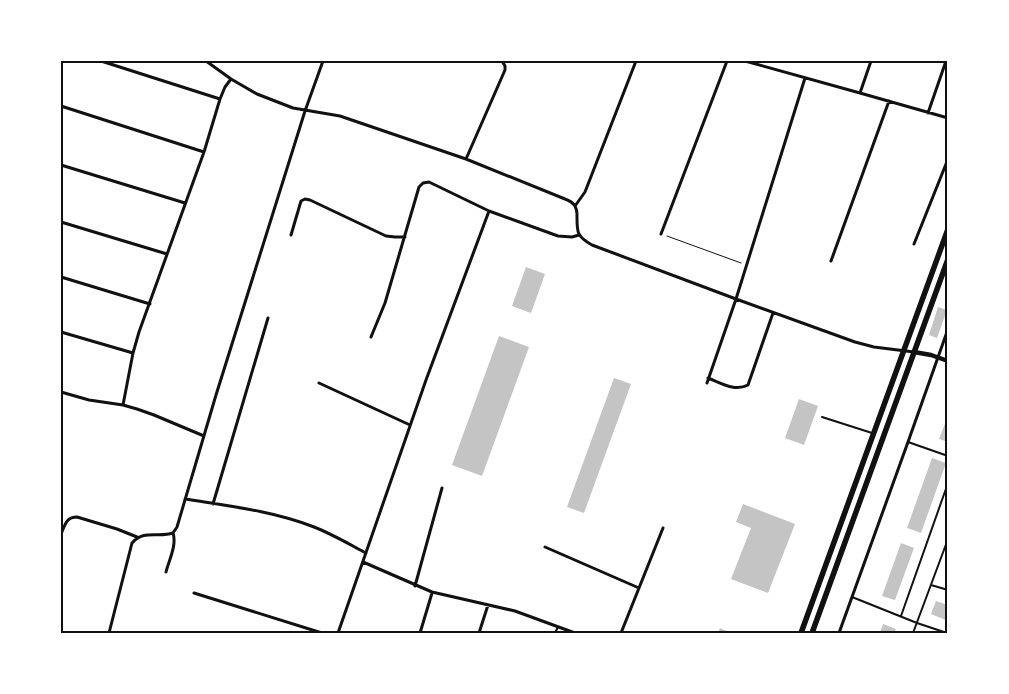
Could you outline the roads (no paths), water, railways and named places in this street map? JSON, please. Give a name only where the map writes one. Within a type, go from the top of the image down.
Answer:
[{"type":"main road","points":[[801,633],[948,230]]},
{"type":"main road","points":[[812,633],[948,259]]},
{"type":"street","points":[[101,61],[220,99]]},
{"type":"street","points":[[206,61],[230,79],[257,94],[293,108],[340,116],[466,159],[565,198],[575,206],[579,235],[592,245],[736,300],[855,342],[874,347],[914,352],[948,361]]},
{"type":"street","points":[[109,633],[132,543],[137,537],[142,535],[167,535],[173,533],[177,527],[219,386],[322,61]]},
{"type":"street","points":[[466,159],[505,70],[502,61]]},
{"type":"street","points":[[575,206],[585,192],[636,61]]},
{"type":"street","points":[[661,234],[727,61]]},
{"type":"street","points":[[745,61],[948,118]]},
{"type":"street","points":[[860,93],[871,61]]},
{"type":"street","points":[[928,113],[946,61]]},
{"type":"street","points":[[707,383],[736,300],[805,78]]},
{"type":"street","points":[[123,406],[133,353],[204,152],[220,99],[230,79]]},
{"type":"street","points":[[831,261],[889,101]]},
{"type":"street","points":[[61,106],[204,152]]},
{"type":"street","points":[[914,244],[948,160]]},
{"type":"street","points":[[61,165],[185,203]]},
{"type":"street","points":[[371,337],[386,302],[420,187],[423,183],[429,182],[489,211],[558,236],[572,237],[579,235]]},
{"type":"street","points":[[291,235],[301,201],[305,199],[386,236],[405,237]]},
{"type":"street","points":[[338,633],[426,380],[489,211]]},
{"type":"street","points":[[61,222],[167,254]]},
{"type":"street","points":[[61,277],[150,304]]},
{"type":"street","points":[[708,378],[734,388],[742,388],[748,385],[774,313]]},
{"type":"street","points":[[213,504],[268,318]]},
{"type":"street","points":[[839,633],[948,330]]},
{"type":"street","points":[[61,332],[133,353]]},
{"type":"street","points":[[319,383],[410,425]]},
{"type":"street","points":[[61,392],[154,415],[204,436]]},
{"type":"street","points":[[415,586],[442,488]]},
{"type":"street","points":[[185,499],[286,517],[315,527],[366,553]]},
{"type":"street","points":[[61,534],[67,520],[77,517],[137,537]]},
{"type":"street","points":[[621,633],[663,528]]},
{"type":"street","points":[[166,572],[175,538],[173,533]]},
{"type":"street","points":[[545,547],[639,588]]},
{"type":"street","points":[[363,562],[432,592],[515,611],[575,633]]},
{"type":"street","points":[[420,633],[432,592]]},
{"type":"street","points":[[194,593],[322,633]]},
{"type":"street","points":[[479,633],[488,605]]},
{"type":"lane","points":[[822,417],[874,434]]},
{"type":"lane","points":[[908,442],[948,456]]},
{"type":"lane","points":[[900,616],[948,483]]},
{"type":"lane","points":[[913,633],[948,539]]},
{"type":"lane","points":[[931,584],[948,590]]},
{"type":"lane","points":[[852,596],[917,623],[947,633]]},
{"type":"lane","points":[[555,633],[558,627]]}]
